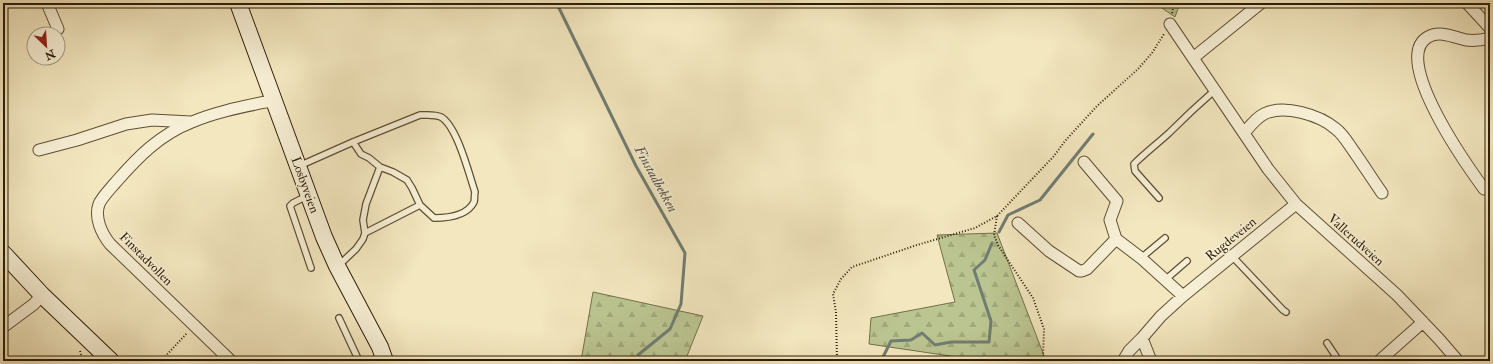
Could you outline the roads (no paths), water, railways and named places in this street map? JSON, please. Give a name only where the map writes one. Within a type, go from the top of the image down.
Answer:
[{"type":"main road","name":"Losbyveien","points":[[238,3],[275,100],[324,237],[337,266],[380,347],[382,360]]},
{"type":"main road","points":[[3,254],[42,295],[111,361]]},
{"type":"street","points":[[47,3],[57,26]]},
{"type":"street","points":[[1193,58],[1261,3]]},
{"type":"street","points":[[1467,3],[1490,28]]},
{"type":"street","name":"Vallerudveien","points":[[1170,24],[1268,169],[1296,204],[1397,295],[1458,361]]},
{"type":"street","points":[[1484,189],[1439,121],[1425,89],[1417,58],[1420,44],[1427,37],[1436,34],[1450,35],[1467,40],[1481,41],[1490,38]]},
{"type":"street","name":"Finstadvollen","points":[[231,361],[110,244],[102,234],[98,219],[99,204],[137,158],[162,136],[191,122],[225,111],[275,100]]},
{"type":"street","points":[[1244,133],[1252,123],[1264,114],[1277,110],[1304,113],[1325,122],[1336,129],[1345,138],[1382,193]]},
{"type":"street","name":"Finstadvollen","points":[[38,150],[77,140],[126,124],[152,120],[191,122]]},
{"type":"street","points":[[1084,162],[1117,201],[1110,220],[1116,239],[1141,258],[1183,296]]},
{"type":"street","name":"Rugdeveien","points":[[1123,361],[1129,351],[1161,316],[1183,296],[1296,204]]},
{"type":"street","points":[[1018,223],[1053,254],[1079,271],[1087,269],[1116,239]]},
{"type":"street","points":[[3,327],[28,309],[42,295]]},
{"type":"street","points":[[1379,361],[1423,322]]},
{"type":"street","points":[[1142,338],[1151,361]]},
{"type":"lane","points":[[1159,198],[1135,171],[1134,164],[1215,90]]},
{"type":"lane","points":[[298,166],[353,142],[420,115],[432,114],[440,116],[448,122],[455,134],[475,192],[474,202],[469,208],[457,215],[447,218],[434,218],[420,205],[407,180],[394,172],[380,168],[370,158],[361,154],[353,142]]},
{"type":"lane","points":[[365,233],[363,220],[366,204],[380,168]]},
{"type":"lane","points":[[309,195],[290,206],[311,268]]},
{"type":"lane","points":[[337,266],[356,249],[365,233],[420,205]]},
{"type":"lane","points":[[1141,258],[1165,238]]},
{"type":"lane","points":[[1232,256],[1286,312]]},
{"type":"lane","points":[[1165,280],[1187,261]]},
{"type":"lane","points":[[339,318],[359,361]]},
{"type":"lane","points":[[1327,343],[1339,361]]},
{"type":"waterway","name":"Finstadbekken","points":[[553,3],[559,8],[636,166],[685,253],[681,304],[670,329],[638,355],[638,361]]},
{"type":"waterway","points":[[999,232],[1008,215],[1040,200],[1093,134]]},
{"type":"waterway","points":[[881,361],[891,341],[911,340],[922,333],[935,345],[951,342],[989,342],[991,321],[974,270],[985,260],[992,243]]}]
